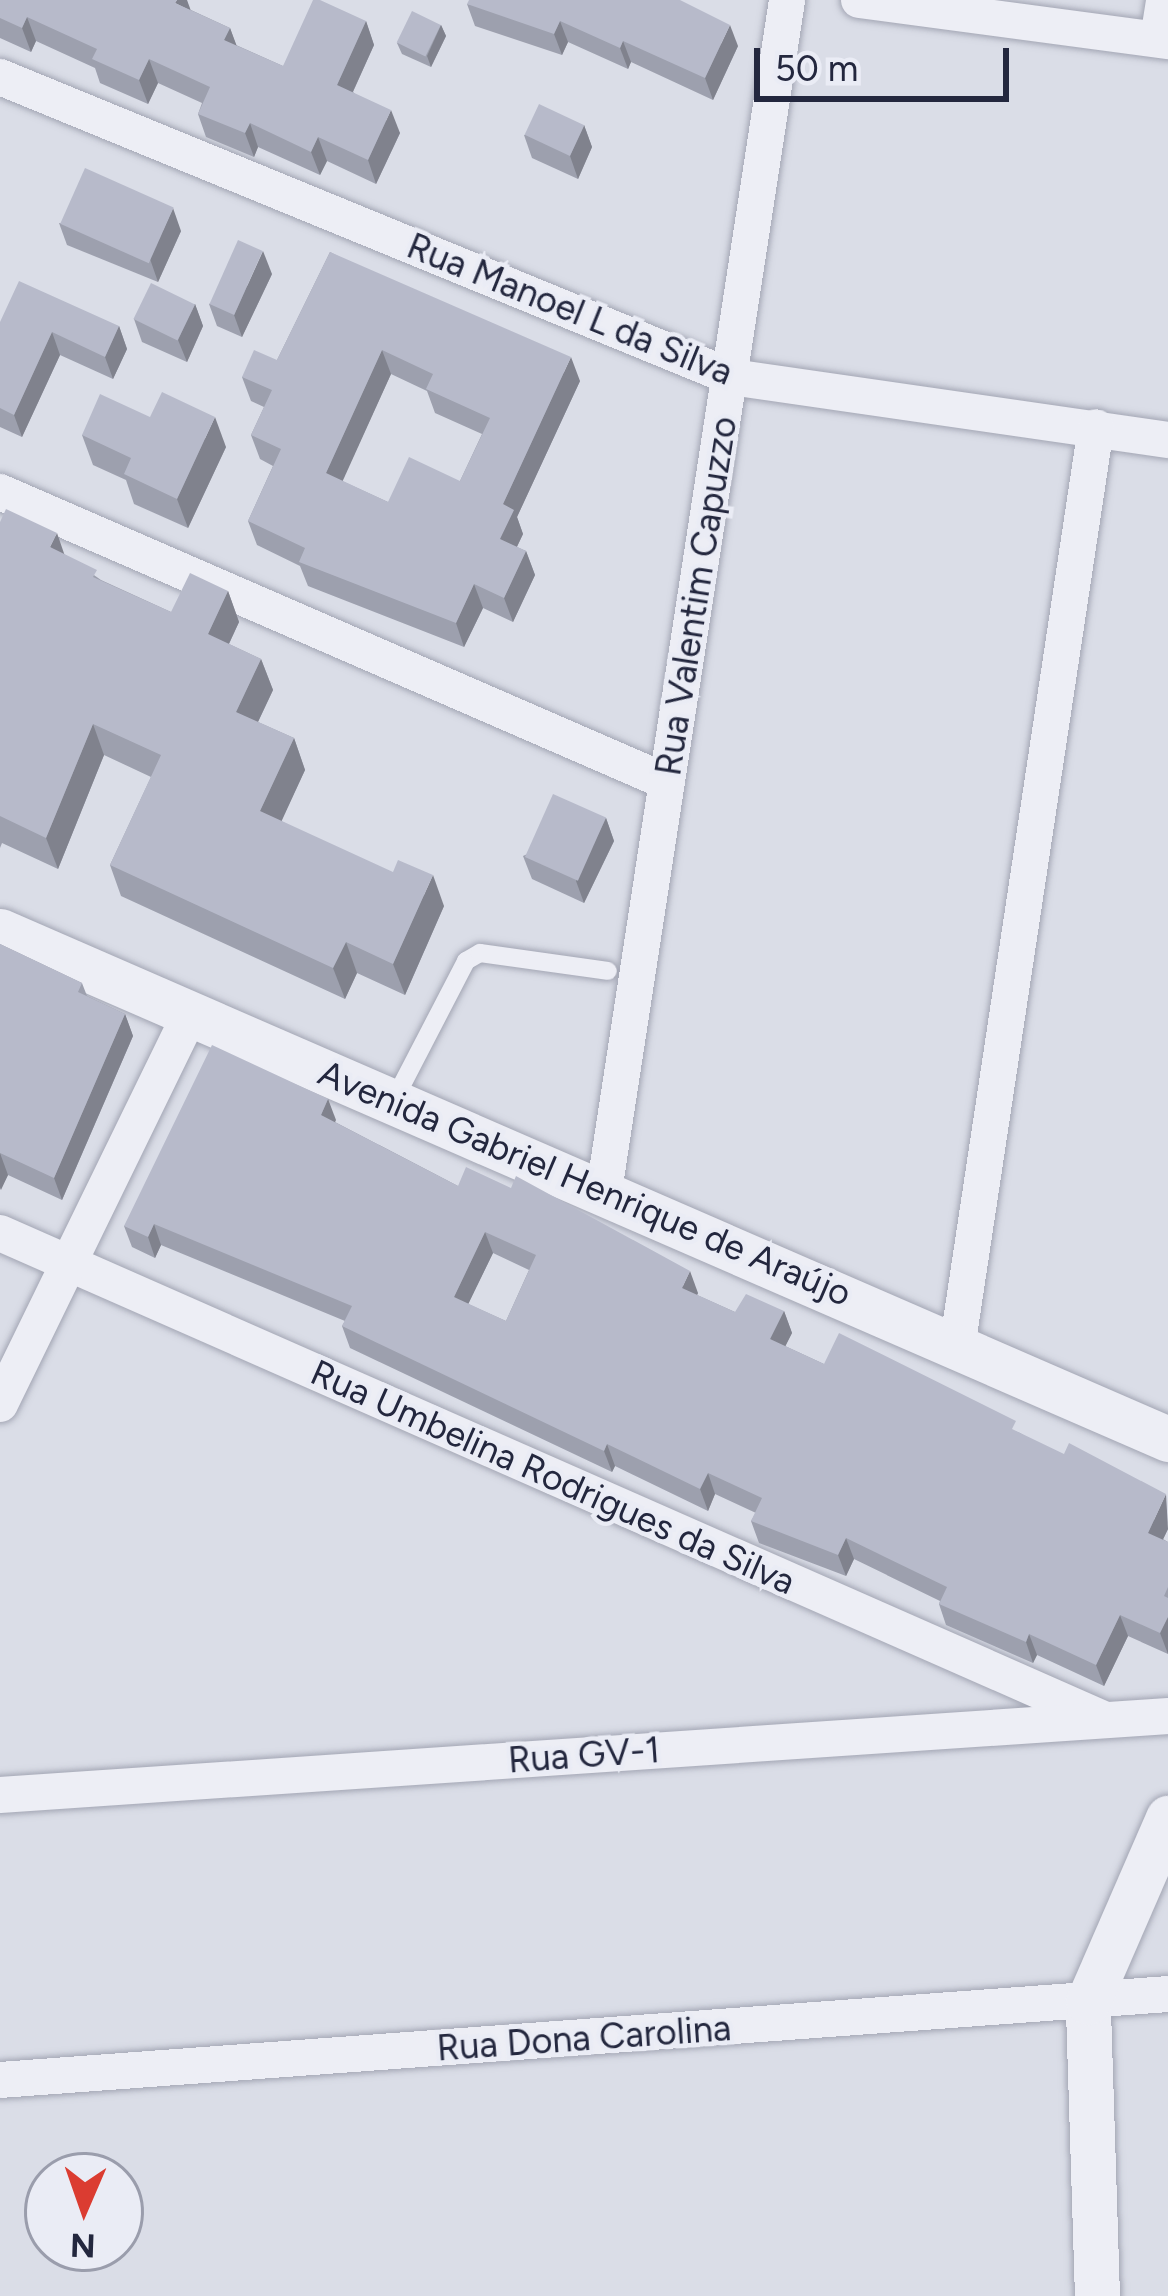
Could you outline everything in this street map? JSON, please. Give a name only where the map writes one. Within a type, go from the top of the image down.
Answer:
[{"type":"street","name":"Rua Valentim Capuzzo","points":[[604,1191],[787,0]]},
{"type":"street","points":[[859,0],[1163,40],[1164,0]]},
{"type":"street","name":"Rua Manoel L da Silva","points":[[0,77],[730,377],[1168,440]]},
{"type":"street","points":[[958,1341],[1096,428]]},
{"type":"street","points":[[0,492],[667,782]]},
{"type":"street","name":"Avenida Gabriel Henrique de Araújo","points":[[0,931],[189,1016],[958,1341],[1168,1439]]},
{"type":"street","points":[[0,1404],[72,1265],[189,1016]]},
{"type":"street","name":"Rua Umbelina Rodrigues da Silva","points":[[0,1233],[1106,1720]]},
{"type":"street","name":"Rua GV-1","points":[[0,1795],[1168,1716]]},
{"type":"street","points":[[1097,2296],[1088,2002],[1168,1818]]},
{"type":"street","name":"Rua Dona Carolina","points":[[0,2080],[1168,1994]]},
{"type":"lane","points":[[393,1102],[424,1031],[466,962],[480,953],[608,971]]},
{"type":"building","points":[[0,0],[177,0],[175,3],[230,28],[224,40],[283,66],[313,0],[320,0],[366,21],[337,85],[391,110],[368,160],[318,137],[311,152],[250,123],[245,133],[198,114],[210,87],[149,59],[139,80],[92,59],[97,49],[27,17],[22,28],[0,18]]},
{"type":"building","points":[[469,0],[680,0],[730,25],[705,78],[623,41],[620,48],[560,21],[554,34],[467,4]]},
{"type":"building","points":[[412,11],[441,25],[425,56],[397,42]]},
{"type":"building","points":[[539,104],[584,125],[570,156],[525,135]]},
{"type":"building","points":[[85,168],[174,207],[149,263],[60,224]]},
{"type":"building","points":[[238,240],[263,251],[234,315],[210,304]]},
{"type":"building","points":[[330,252],[571,357],[503,504],[514,510],[500,539],[526,551],[504,598],[474,584],[456,623],[299,562],[305,548],[248,521],[281,449],[251,435],[272,390],[242,377],[254,350],[277,360]],"holes":[[[382,350],[433,374],[426,389],[490,418],[460,481],[409,457],[388,502],[326,473]]]},
{"type":"building","points":[[19,281],[119,326],[105,357],[52,332],[14,415],[0,408],[0,322]]},
{"type":"building","points":[[151,283],[195,304],[178,340],[133,319]]},
{"type":"building","points":[[162,392],[215,417],[177,499],[124,474],[131,458],[82,435],[100,394],[150,417]]},
{"type":"building","points":[[6,509],[57,533],[50,547],[97,570],[93,577],[171,612],[190,573],[228,591],[208,634],[261,659],[236,712],[294,738],[260,811],[393,872],[398,860],[433,875],[393,964],[346,942],[333,968],[110,865],[161,755],[93,724],[46,838],[0,816],[0,522]]},
{"type":"building","points":[[553,794],[606,818],[578,881],[525,857]]},
{"type":"building","points":[[0,944],[82,983],[78,992],[125,1014],[54,1178],[0,1153]]},
{"type":"building","points":[[212,1045],[328,1099],[321,1115],[458,1186],[466,1167],[511,1188],[516,1176],[690,1271],[682,1288],[735,1312],[746,1294],[784,1311],[770,1339],[824,1364],[839,1333],[1016,1421],[1012,1429],[1064,1454],[1069,1443],[1166,1494],[1148,1533],[1168,1542],[1164,1596],[1168,1617],[1160,1633],[1120,1615],[1096,1665],[1029,1634],[1026,1642],[939,1604],[947,1587],[846,1538],[838,1555],[751,1521],[762,1498],[708,1473],[700,1489],[607,1444],[604,1451],[342,1326],[352,1306],[154,1224],[148,1237],[124,1226]],"holes":[[[485,1232],[536,1255],[506,1321],[454,1297]]]}]
